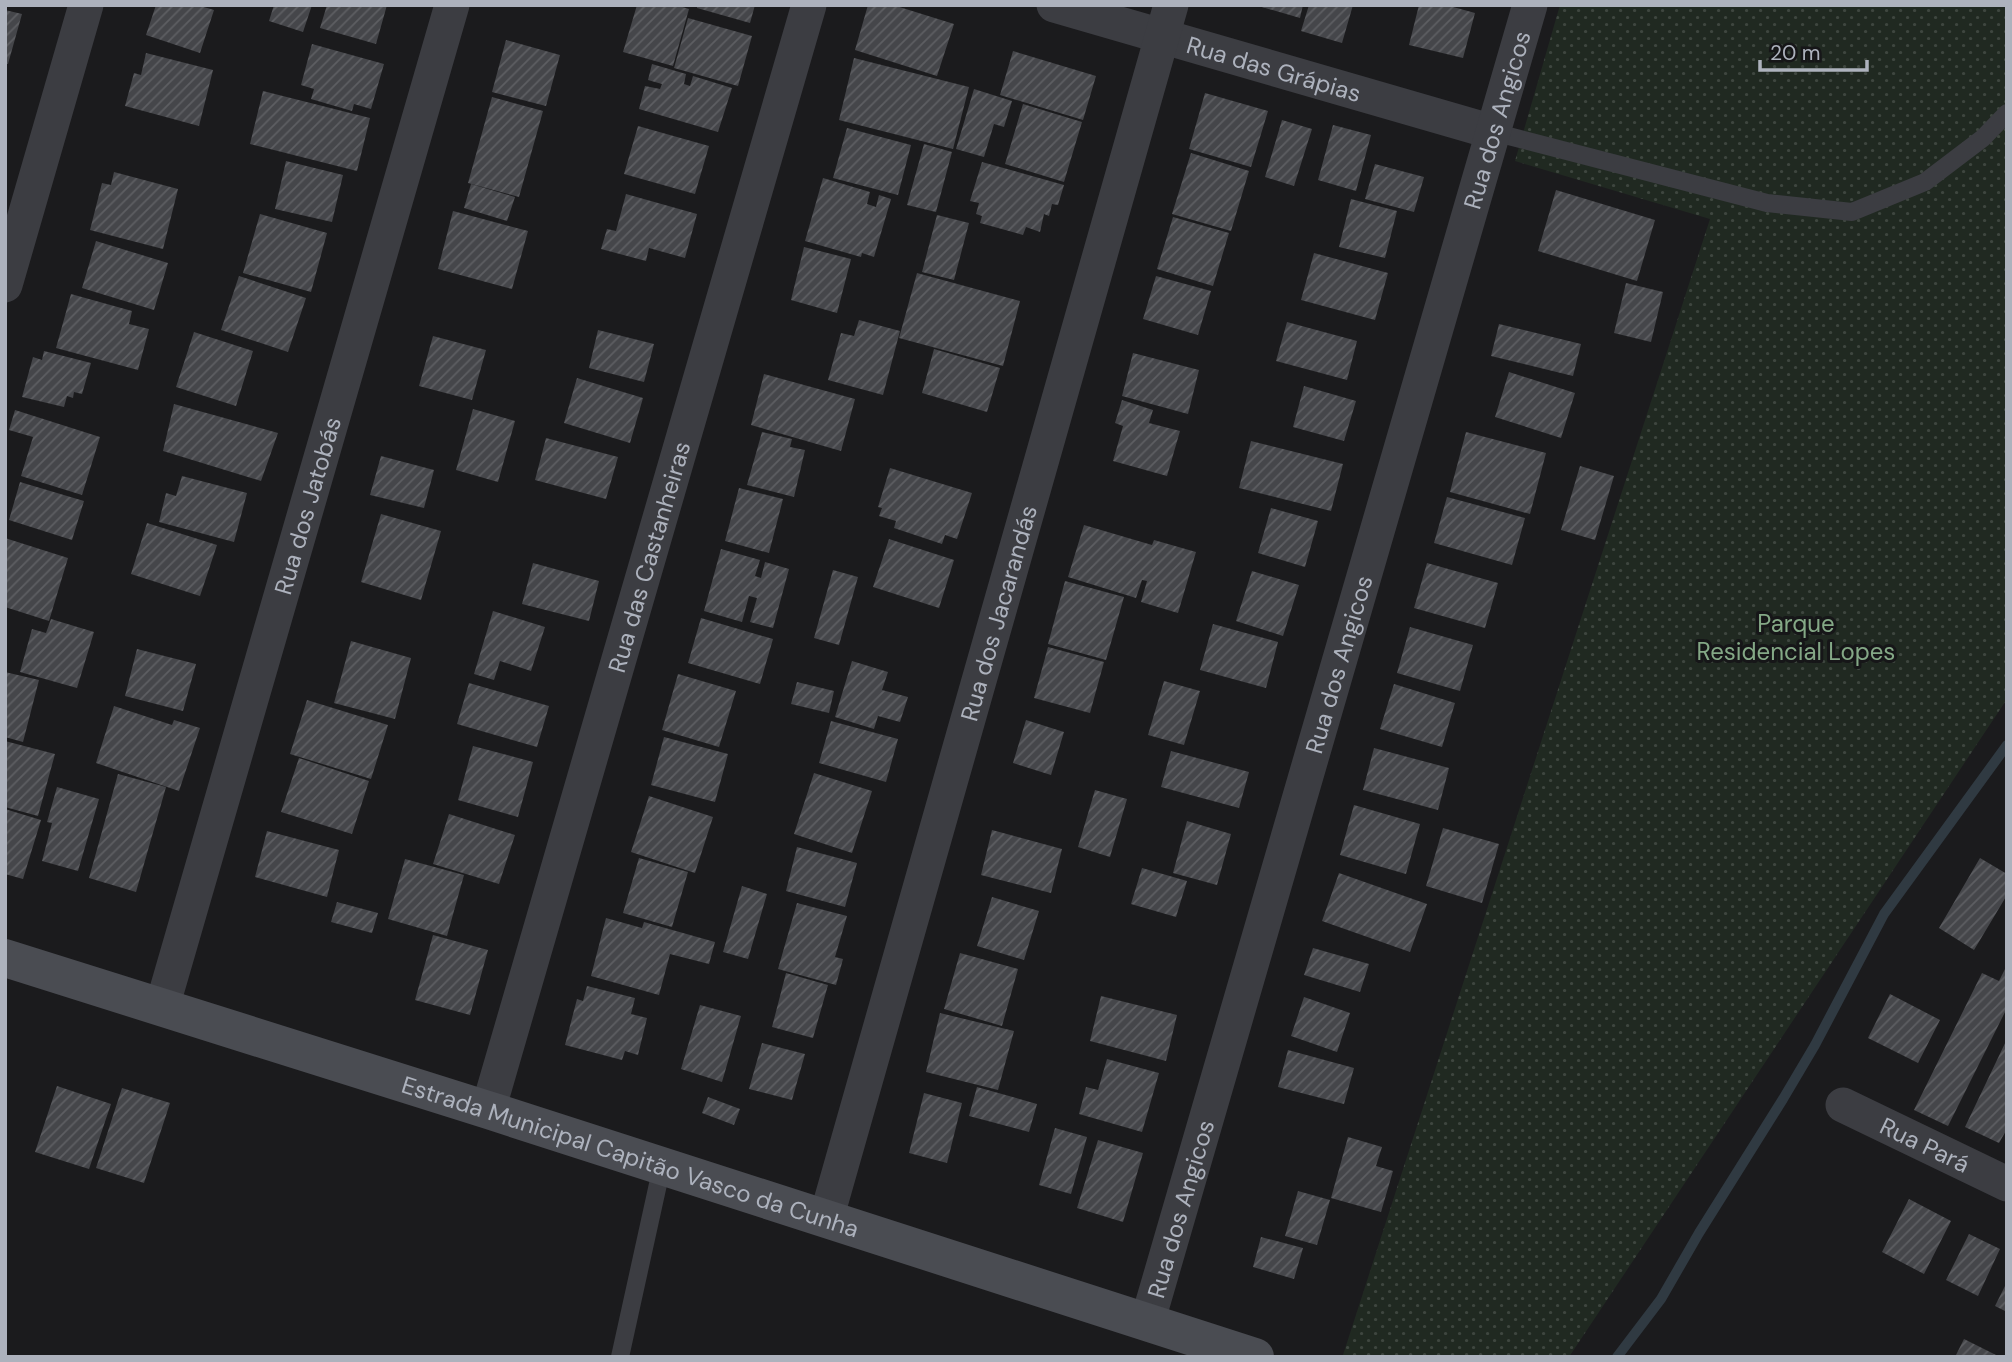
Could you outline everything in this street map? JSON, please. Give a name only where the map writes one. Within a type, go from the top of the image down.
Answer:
[{"type":"main road","name":"Estrada Municipal Capitão Vasco da Cunha","points":[[5,958],[1255,1357]]},
{"type":"street","points":[[5,285],[86,5]]},
{"type":"street","name":"Rua dos Jatobás","points":[[162,1007],[452,5]]},
{"type":"street","name":"Rua das Castanheiras","points":[[488,1110],[809,5]]},
{"type":"street","name":"Rua das Grápias","points":[[1054,5],[1167,21],[1493,132]]},
{"type":"street","name":"Rua dos Angicos","points":[[1147,1323],[1530,5]]},
{"type":"street","name":"Rua dos Jacarandás","points":[[827,1219],[1167,21]]},
{"type":"street","name":"Rua Pará","points":[[1843,1105],[2007,1184]]},
{"type":"lane","points":[[1493,132],[1767,203],[1852,212],[1925,182],[1983,138],[2007,113]]},
{"type":"lane","points":[[620,1357],[662,1166]]},
{"type":"green space","name":"Parque Residencial Lopes","points":[[1560,5],[2007,5],[2007,699],[1569,1357],[1350,1357],[1343,1355],[1710,219],[1515,161]]},
{"type":"building","points":[[156,5],[197,5],[214,10],[200,53],[146,35]]},
{"type":"building","points":[[274,5],[312,5],[303,32],[269,21]]},
{"type":"building","points":[[327,5],[387,5],[376,44],[320,28]]},
{"type":"building","points":[[637,5],[676,5],[689,9],[673,66],[623,52]]},
{"type":"building","points":[[698,5],[755,5],[750,23],[697,8]]},
{"type":"building","points":[[868,5],[893,5],[954,24],[937,76],[855,50]]},
{"type":"building","points":[[1255,5],[1303,5],[1300,18]]},
{"type":"building","points":[[1309,5],[1353,5],[1342,43],[1301,31]]},
{"type":"building","points":[[1419,5],[1446,5],[1475,13],[1463,58],[1409,45]]},
{"type":"building","points":[[5,10],[22,14],[8,64],[5,64]]},
{"type":"building","points":[[688,18],[752,36],[738,86],[674,68]]},
{"type":"building","points":[[506,40],[560,55],[546,106],[492,92]]},
{"type":"building","points":[[312,44],[384,64],[371,109],[354,104],[352,111],[311,99],[314,89],[301,85]]},
{"type":"building","points":[[1013,51],[1096,76],[1083,120],[1000,95]]},
{"type":"building","points":[[146,53],[213,70],[199,126],[125,106],[134,73],[141,75]]},
{"type":"building","points":[[854,58],[969,87],[953,149],[839,120]]},
{"type":"building","points":[[652,64],[686,74],[684,84],[690,86],[693,76],[732,88],[718,132],[639,109],[645,86],[660,89],[662,84],[648,80]]},
{"type":"building","points":[[974,89],[1012,101],[1004,127],[994,124],[984,157],[956,149]]},
{"type":"building","points":[[263,91],[370,118],[357,171],[250,144]]},
{"type":"building","points":[[1205,93],[1268,111],[1251,167],[1189,149]]},
{"type":"building","points":[[492,97],[543,111],[519,197],[468,183]]},
{"type":"building","points":[[1023,104],[1082,122],[1064,182],[1005,164]]},
{"type":"building","points":[[1282,120],[1312,129],[1294,186],[1265,177]]},
{"type":"building","points":[[1333,125],[1371,135],[1356,191],[1318,180]]},
{"type":"building","points":[[638,126],[709,146],[695,194],[624,174]]},
{"type":"building","points":[[847,128],[911,145],[898,195],[833,178]]},
{"type":"building","points":[[924,144],[952,152],[936,212],[907,205]]},
{"type":"building","points":[[1191,153],[1249,171],[1231,231],[1172,214]]},
{"type":"building","points":[[286,161],[343,175],[332,222],[275,209]]},
{"type":"building","points":[[982,162],[1064,185],[1058,205],[1052,204],[1049,216],[1044,214],[1040,232],[1026,227],[1023,235],[980,223],[982,216],[976,214],[979,203],[970,201]]},
{"type":"building","points":[[1375,164],[1424,177],[1414,212],[1365,199]]},
{"type":"building","points":[[114,172],[178,189],[163,249],[90,230],[102,183],[111,185]]},
{"type":"building","points":[[823,178],[870,192],[867,204],[876,207],[879,195],[891,199],[874,257],[862,253],[861,257],[805,241]]},
{"type":"building","points":[[471,184],[515,197],[507,221],[464,208]]},
{"type":"building","points":[[1556,190],[1655,220],[1637,281],[1538,251]]},
{"type":"building","points":[[626,194],[697,214],[685,258],[649,248],[646,261],[601,249],[607,229],[616,231]]},
{"type":"building","points":[[1351,199],[1397,211],[1385,258],[1339,247]]},
{"type":"building","points":[[453,211],[528,231],[512,289],[438,269]]},
{"type":"building","points":[[260,214],[327,233],[311,292],[243,273]]},
{"type":"building","points":[[937,215],[969,223],[954,280],[922,272]]},
{"type":"building","points":[[1173,217],[1229,233],[1213,286],[1157,269]]},
{"type":"building","points":[[96,241],[168,263],[154,310],[82,288]]},
{"type":"building","points":[[804,247],[851,259],[837,313],[791,300]]},
{"type":"building","points":[[1314,253],[1388,273],[1375,320],[1301,300]]},
{"type":"building","points":[[917,273],[1020,301],[1003,366],[899,338]]},
{"type":"building","points":[[239,276],[306,298],[288,352],[221,330]]},
{"type":"building","points":[[1156,276],[1211,291],[1198,335],[1143,319]]},
{"type":"building","points":[[1626,283],[1663,292],[1651,342],[1614,333]]},
{"type":"building","points":[[71,294],[132,311],[129,324],[149,329],[138,370],[56,348]]},
{"type":"building","points":[[859,320],[900,331],[883,395],[828,380],[841,333],[854,336]]},
{"type":"building","points":[[1287,322],[1357,341],[1347,380],[1276,361]]},
{"type":"building","points":[[1499,324],[1581,344],[1573,376],[1491,356]]},
{"type":"building","points":[[598,330],[654,344],[644,382],[589,368]]},
{"type":"building","points":[[194,332],[253,351],[236,406],[176,387]]},
{"type":"building","points":[[433,336],[486,350],[472,400],[419,386]]},
{"type":"building","points":[[934,349],[1000,368],[987,412],[922,393]]},
{"type":"building","points":[[44,351],[91,363],[82,394],[74,392],[73,398],[67,396],[64,407],[22,397],[33,357],[42,360]]},
{"type":"building","points":[[1133,353],[1199,370],[1188,414],[1122,396]]},
{"type":"building","points":[[1509,372],[1575,393],[1561,438],[1495,417]]},
{"type":"building","points":[[764,374],[855,399],[841,451],[751,425]]},
{"type":"building","points":[[577,378],[643,398],[630,443],[564,423]]},
{"type":"building","points":[[1304,386],[1356,401],[1344,441],[1293,427]]},
{"type":"building","points":[[1122,400],[1153,410],[1149,423],[1180,431],[1167,476],[1113,461],[1123,426],[1115,423]]},
{"type":"building","points":[[174,404],[278,433],[261,481],[163,451]]},
{"type":"building","points":[[473,409],[515,421],[498,482],[456,470]]},
{"type":"building","points":[[15,410],[100,437],[82,495],[21,476],[33,437],[9,430]]},
{"type":"building","points":[[762,432],[792,439],[790,447],[805,450],[794,497],[747,485]]},
{"type":"building","points":[[1466,432],[1546,453],[1530,514],[1450,492]]},
{"type":"building","points":[[546,438],[618,457],[606,499],[535,480]]},
{"type":"building","points":[[1251,441],[1343,464],[1331,511],[1239,488]]},
{"type":"building","points":[[381,456],[434,470],[424,508],[370,495]]},
{"type":"building","points":[[1580,466],[1614,476],[1595,540],[1561,530]]},
{"type":"building","points":[[890,468],[972,493],[957,539],[945,535],[942,544],[894,528],[896,521],[879,516],[882,508],[878,507]]},
{"type":"building","points":[[182,476],[247,493],[234,542],[159,522],[166,493],[176,496]]},
{"type":"building","points":[[20,482],[84,501],[72,540],[9,520]]},
{"type":"building","points":[[739,488],[783,499],[769,553],[725,541]]},
{"type":"building","points":[[1447,497],[1525,518],[1512,565],[1434,543]]},
{"type":"building","points":[[1271,508],[1318,521],[1305,567],[1258,553]]},
{"type":"building","points":[[381,514],[441,531],[421,600],[361,582]]},
{"type":"building","points":[[147,523],[217,545],[200,596],[131,574]]},
{"type":"building","points":[[1084,525],[1152,545],[1154,540],[1196,552],[1178,613],[1141,602],[1147,581],[1142,580],[1136,598],[1068,577]]},
{"type":"building","points":[[5,538],[68,558],[49,621],[5,607]]},
{"type":"building","points":[[889,539],[954,560],[939,608],[873,587]]},
{"type":"building","points":[[721,549],[760,560],[755,576],[761,578],[765,562],[789,569],[773,628],[750,622],[757,598],[749,596],[742,622],[704,611]]},
{"type":"building","points":[[533,563],[599,581],[589,621],[522,604]]},
{"type":"building","points":[[1427,563],[1498,583],[1485,628],[1414,608]]},
{"type":"building","points":[[833,570],[858,577],[839,645],[814,638]]},
{"type":"building","points":[[1252,571],[1299,585],[1283,636],[1236,621]]},
{"type":"building","points":[[1065,581],[1124,597],[1106,660],[1048,644]]},
{"type":"building","points":[[493,611],[545,627],[531,671],[500,661],[494,680],[474,674]]},
{"type":"building","points":[[701,618],[773,639],[760,684],[688,663]]},
{"type":"building","points":[[51,619],[94,632],[77,688],[20,672],[32,629],[46,633]]},
{"type":"building","points":[[1213,624],[1278,642],[1266,688],[1200,670]]},
{"type":"building","points":[[1410,627],[1473,645],[1460,691],[1397,673]]},
{"type":"building","points":[[351,641],[411,658],[395,719],[334,703]]},
{"type":"building","points":[[1048,647],[1104,662],[1090,713],[1034,698]]},
{"type":"building","points":[[137,649],[196,664],[183,711],[125,696]]},
{"type":"building","points":[[852,661],[888,672],[882,690],[908,697],[900,722],[878,716],[874,729],[835,717]]},
{"type":"building","points":[[5,672],[39,680],[23,742],[5,737]]},
{"type":"building","points":[[678,674],[736,691],[719,747],[662,730]]},
{"type":"building","points":[[1164,681],[1200,691],[1184,745],[1148,735]]},
{"type":"building","points":[[797,682],[834,691],[829,713],[791,704]]},
{"type":"building","points":[[469,683],[549,706],[537,747],[457,724]]},
{"type":"building","points":[[1394,684],[1455,703],[1442,747],[1380,729]]},
{"type":"building","points":[[307,700],[388,725],[371,779],[290,754]]},
{"type":"building","points":[[114,706],[172,725],[174,720],[200,728],[179,791],[96,763]]},
{"type":"building","points":[[1026,720],[1064,732],[1051,775],[1013,763]]},
{"type":"building","points":[[831,721],[898,739],[886,782],[819,763]]},
{"type":"building","points":[[664,737],[728,754],[715,802],[651,785]]},
{"type":"building","points":[[5,741],[55,754],[38,816],[5,807]]},
{"type":"building","points":[[473,746],[533,762],[518,817],[458,800]]},
{"type":"building","points":[[1374,748],[1449,768],[1438,810],[1363,790]]},
{"type":"building","points":[[1171,751],[1249,772],[1239,808],[1161,787]]},
{"type":"building","points":[[299,758],[369,781],[352,834],[281,812]]},
{"type":"building","points":[[814,773],[872,791],[852,853],[794,834]]},
{"type":"building","points":[[118,774],[166,787],[136,892],[89,878]]},
{"type":"building","points":[[57,787],[99,799],[78,871],[42,861],[52,823],[47,822]]},
{"type":"building","points":[[1095,790],[1127,799],[1110,857],[1078,847]]},
{"type":"building","points":[[649,796],[713,817],[695,873],[631,852]]},
{"type":"building","points":[[1354,805],[1420,824],[1406,874],[1340,855]]},
{"type":"building","points":[[5,809],[41,820],[23,879],[5,874]]},
{"type":"building","points":[[449,814],[515,835],[499,884],[433,864]]},
{"type":"building","points":[[1187,821],[1231,834],[1217,885],[1173,873]]},
{"type":"building","points":[[1443,828],[1499,844],[1482,903],[1426,886]]},
{"type":"building","points":[[992,830],[1062,849],[1051,893],[981,875]]},
{"type":"building","points":[[267,831],[339,850],[327,897],[255,877]]},
{"type":"building","points":[[797,847],[857,863],[845,907],[786,891]]},
{"type":"building","points":[[639,858],[688,872],[672,927],[623,913]]},
{"type":"building","points":[[1980,858],[2007,874],[2007,895],[1974,950],[1939,928]]},
{"type":"building","points":[[405,859],[464,875],[447,936],[388,919]]},
{"type":"building","points":[[1142,868],[1187,881],[1176,917],[1131,904]]},
{"type":"building","points":[[1339,873],[1427,904],[1410,952],[1322,921]]},
{"type":"building","points":[[742,886],[767,894],[748,959],[723,952]]},
{"type":"building","points":[[992,897],[1039,911],[1024,960],[977,946]]},
{"type":"building","points":[[337,902],[378,913],[372,933],[331,922]]},
{"type":"building","points":[[797,903],[847,916],[835,957],[843,959],[836,985],[778,969]]},
{"type":"building","points":[[606,918],[642,928],[644,922],[715,942],[709,964],[670,954],[659,995],[591,976]]},
{"type":"building","points":[[433,935],[488,950],[470,1015],[415,1000]]},
{"type":"building","points":[[1313,948],[1369,964],[1360,992],[1304,975]]},
{"type":"building","points":[[960,953],[1018,969],[1002,1026],[944,1009]]},
{"type":"building","points":[[2007,965],[2007,1008],[1948,1126],[1914,1110],[1982,973],[1999,981]]},
{"type":"building","points":[[786,973],[828,985],[813,1038],[772,1027]]},
{"type":"building","points":[[587,986],[635,998],[631,1014],[647,1018],[638,1055],[625,1051],[622,1060],[565,1045],[577,999],[583,1001]]},
{"type":"building","points":[[1890,994],[1940,1020],[1918,1063],[1868,1038]]},
{"type":"building","points":[[1101,996],[1177,1015],[1166,1061],[1090,1041]]},
{"type":"building","points":[[1304,997],[1350,1013],[1337,1052],[1291,1036]]},
{"type":"building","points":[[700,1005],[741,1016],[722,1082],[681,1069]]},
{"type":"building","points":[[940,1013],[1014,1031],[998,1090],[926,1072]]},
{"type":"building","points":[[2007,1039],[2007,1129],[1999,1143],[1965,1127]]},
{"type":"building","points":[[762,1043],[805,1054],[792,1100],[749,1089]]},
{"type":"building","points":[[1288,1050],[1354,1068],[1344,1104],[1278,1087]]},
{"type":"building","points":[[1107,1059],[1159,1073],[1142,1132],[1079,1114],[1086,1087],[1098,1090]]},
{"type":"building","points":[[57,1086],[111,1104],[89,1169],[35,1152]]},
{"type":"building","points":[[977,1087],[1037,1104],[1029,1132],[969,1116]]},
{"type":"building","points":[[122,1088],[170,1103],[144,1183],[96,1168]]},
{"type":"building","points":[[924,1093],[962,1103],[947,1163],[909,1153]]},
{"type":"building","points":[[708,1097],[740,1109],[734,1125],[702,1113]]},
{"type":"building","points":[[1055,1128],[1087,1137],[1071,1194],[1039,1185]]},
{"type":"building","points":[[1348,1137],[1382,1147],[1376,1166],[1393,1171],[1381,1212],[1331,1198]]},
{"type":"building","points":[[1098,1140],[1143,1153],[1123,1222],[1077,1208]]},
{"type":"building","points":[[1298,1191],[1330,1200],[1317,1245],[1285,1236]]},
{"type":"building","points":[[1909,1199],[1951,1221],[1924,1274],[1882,1252]]},
{"type":"building","points":[[1969,1234],[2000,1249],[1978,1296],[1946,1280]]},
{"type":"building","points":[[1261,1237],[1303,1248],[1294,1279],[1253,1267]]},
{"type":"building","points":[[2007,1282],[2007,1312],[1995,1306]]},
{"type":"building","points":[[1964,1339],[2000,1357],[1955,1357]]},
{"type":"waterway","points":[[1617,1357],[1661,1299],[1783,1099],[1815,1045],[1884,914],[2007,745]]}]
